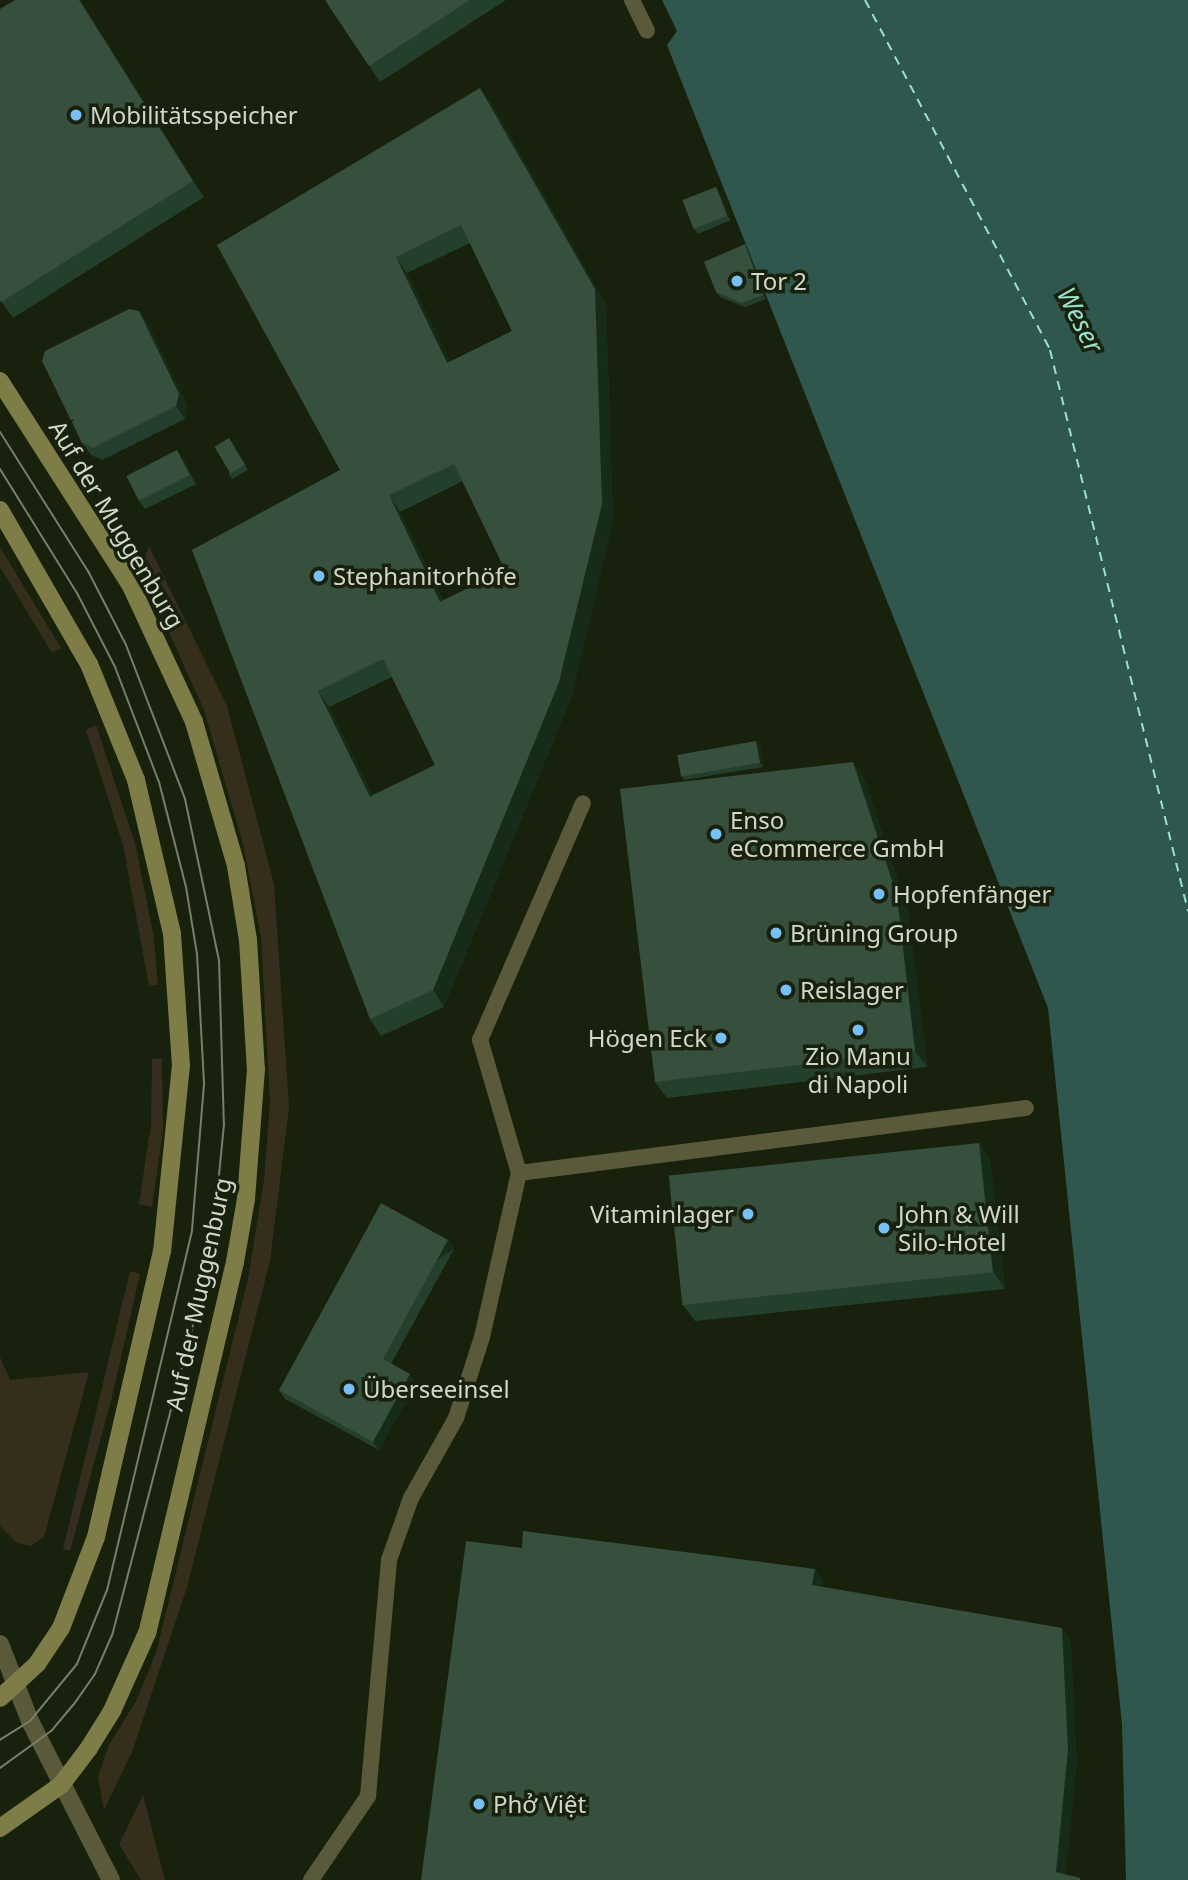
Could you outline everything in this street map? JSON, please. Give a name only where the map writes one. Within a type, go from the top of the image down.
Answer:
[{"type":"street","name":"Auf der Muggenburg","points":[[0,381],[131,586],[194,722],[236,866],[254,1005],[256,1069],[246,1199],[147,1633],[112,1711],[61,1785]]},
{"type":"street","name":"Auf der Muggenburg","points":[[0,510],[89,664],[136,780],[172,933],[181,1065],[162,1251],[96,1536],[61,1628],[37,1664],[7,1693]]},
{"type":"street","points":[[0,1644],[7,1693],[61,1785],[111,1880]]},
{"type":"street","points":[[0,1828],[61,1785]]},
{"type":"lane","points":[[632,0],[648,31]]},
{"type":"lane","points":[[311,1880],[368,1796],[389,1560],[411,1498],[456,1418],[482,1337],[519,1173],[480,1040],[583,803]]},
{"type":"lane","points":[[519,1173],[1026,1108]]},
{"type":"shaded area","points":[[149,546],[227,706],[274,884],[289,1107],[270,1261],[187,1587],[132,1752],[104,1810],[98,1776],[109,1745],[136,1701],[156,1653],[248,1279],[264,1180],[270,1102],[261,937],[243,844],[204,710],[141,570]]},
{"type":"shaded area","points":[[0,547],[61,648],[52,653],[0,567]]},
{"type":"shaded area","points":[[96,725],[135,843],[154,938],[158,985],[149,986],[123,845],[86,730]]},
{"type":"shaded area","points":[[162,1058],[163,1130],[152,1207],[139,1204],[151,1124],[152,1059]]},
{"type":"shaded area","points":[[130,1271],[140,1274],[112,1397],[70,1551],[63,1549]]},
{"type":"shaded area","points":[[0,1357],[10,1380],[89,1372],[44,1537],[31,1546],[17,1543],[0,1526]]},
{"type":"shaded area","points":[[143,1795],[165,1880],[141,1880],[119,1844]]},
{"type":"water","name":"Weser","points":[[662,0],[1188,0],[1188,1880],[1126,1880],[1122,1724],[1048,1008],[667,45],[677,31]]},
{"type":"building","name":"Mobilitätsspeicher","points":[[15,0],[79,0],[193,181],[1,302],[0,9]]},
{"type":"building","points":[[325,0],[470,0],[369,66]]},
{"type":"building","name":"Stephanitorhöfe","points":[[480,88],[595,289],[602,504],[559,682],[433,990],[370,1019],[192,550],[340,470],[217,245]],"holes":[[[461,225],[512,331],[447,363],[396,257]],[[454,464],[505,570],[440,602],[389,495]],[[383,659],[435,765],[370,797],[318,691]]]},
{"type":"building","points":[[716,187],[727,216],[694,229],[682,200]]},
{"type":"building","name":"Tor 2","points":[[745,244],[763,295],[742,303],[716,292],[704,262]]},
{"type":"building","points":[[129,309],[139,311],[179,394],[176,406],[93,448],[82,443],[42,361],[45,351]]},
{"type":"building","points":[[229,438],[245,465],[230,473],[214,447]]},
{"type":"building","points":[[177,450],[190,475],[139,501],[126,476]]},
{"type":"building","points":[[756,741],[760,763],[681,777],[677,755]]},
{"type":"building","name":"Reislager","points":[[853,762],[897,896],[915,1051],[655,1082],[620,789]]},
{"type":"building","points":[[979,1143],[993,1272],[682,1305],[669,1176]]},
{"type":"building","points":[[381,1203],[448,1240],[383,1359],[410,1374],[373,1442],[279,1390]]},
{"type":"building","points":[[523,1531],[815,1569],[812,1585],[1062,1628],[1068,1750],[1056,1872],[1080,1880],[421,1880],[466,1541],[522,1548]]},
{"type":"ferry route","points":[[865,0],[1050,350],[1188,911]]},
{"type":"tram line","points":[[0,432],[88,571],[126,645],[185,799],[219,960],[224,1124],[216,1206],[194,1321],[112,1635],[95,1674],[73,1705],[51,1731],[0,1768]]},
{"type":"tram line","points":[[0,469],[77,593],[115,667],[159,782],[186,887],[197,954],[204,1084],[192,1231],[107,1590],[77,1664],[30,1721],[0,1740]]},
{"type":"place","name":"Mobilitätsspeicher","points":[[76,115]]},
{"type":"place","name":"Tor 2","points":[[737,281]]},
{"type":"place","name":"Stephanitorhöfe","points":[[319,576]]},
{"type":"place","name":"Enso eCommerce GmbH","points":[[716,834]]},
{"type":"place","name":"Hopfenfänger","points":[[879,894]]},
{"type":"place","name":"Brüning Group","points":[[776,933]]},
{"type":"place","name":"Reislager","points":[[786,990]]},
{"type":"place","name":"Zio Manu di Napoli","points":[[858,1030]]},
{"type":"place","name":"Högen Eck","points":[[721,1038]]},
{"type":"place","name":"Vitaminlager","points":[[748,1214]]},
{"type":"place","name":"John & Will Silo-Hotel","points":[[884,1228]]},
{"type":"place","name":"Überseeinsel","points":[[349,1389]]},
{"type":"place","name":"Phở Việt","points":[[479,1804]]}]
